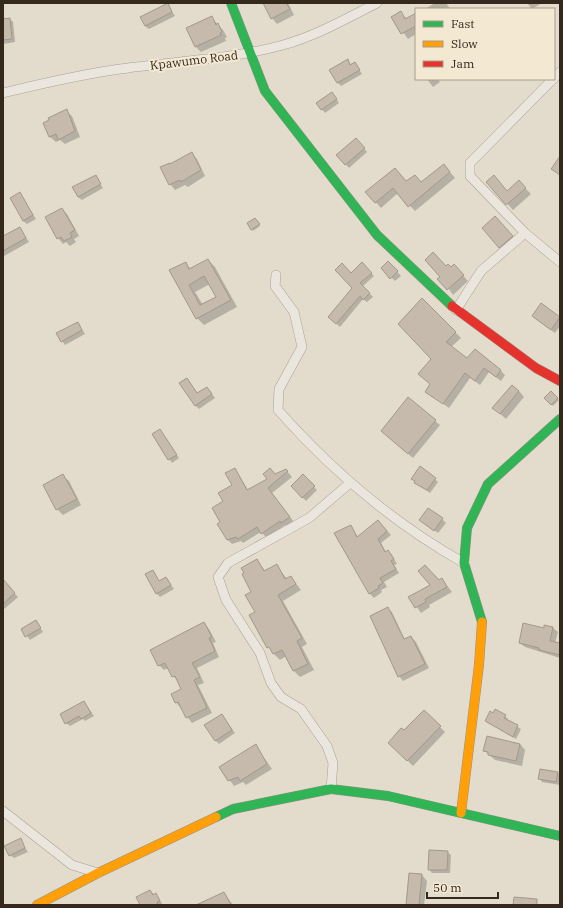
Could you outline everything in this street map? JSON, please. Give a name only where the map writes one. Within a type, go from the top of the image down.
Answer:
[{"type":"street","points":[[232,3],[265,91],[377,235],[456,310],[536,368],[560,381]]},
{"type":"street","name":"Kpawumo Road","points":[[3,93],[127,68],[170,64],[250,52],[284,45],[315,33],[377,3]]},
{"type":"street","points":[[552,80],[470,163],[470,176],[525,233],[560,262]]},
{"type":"street","points":[[456,310],[481,272],[525,233]]},
{"type":"street","points":[[276,274],[275,286],[294,312],[302,347],[279,389],[278,410],[350,483],[432,544],[464,563]]},
{"type":"street","points":[[461,813],[479,665],[482,620],[464,563],[467,528],[488,484],[560,419]]},
{"type":"street","points":[[331,789],[333,763],[327,746],[301,709],[281,697],[271,683],[260,653],[226,600],[218,577],[228,563],[309,518],[350,483]]},
{"type":"street","points":[[38,905],[98,873],[233,809],[331,789],[388,796],[560,836]]},
{"type":"street","points":[[3,811],[72,865],[98,873]]},
{"type":"building","points":[[168,3],[172,12],[145,26],[140,17]]},
{"type":"building","points":[[263,3],[286,3],[290,9],[271,19]]},
{"type":"building","points":[[401,11],[405,19],[415,14],[415,27],[401,34],[391,17]]},
{"type":"building","points":[[212,16],[216,25],[218,23],[222,32],[220,33],[221,35],[195,47],[186,28]]},
{"type":"building","points":[[10,18],[12,39],[3,40],[3,19]]},
{"type":"building","points":[[348,59],[350,65],[355,62],[360,70],[337,83],[329,70]]},
{"type":"building","points":[[332,92],[337,99],[321,110],[316,103]]},
{"type":"building","points":[[67,109],[75,131],[58,140],[56,134],[49,137],[43,123],[49,120],[48,118]]},
{"type":"building","points":[[356,138],[365,148],[345,165],[336,155]]},
{"type":"building","points":[[192,152],[201,170],[181,182],[180,180],[169,185],[160,167],[170,164]]},
{"type":"building","points":[[560,156],[560,175],[551,169]]},
{"type":"building","points":[[444,164],[450,172],[408,207],[393,188],[375,203],[365,192],[395,168],[406,181],[415,175],[421,182]]},
{"type":"building","points":[[96,175],[101,184],[78,197],[72,187]]},
{"type":"building","points":[[494,175],[507,191],[519,180],[526,188],[506,205],[486,182]]},
{"type":"building","points":[[20,192],[33,215],[23,221],[10,198]]},
{"type":"building","points":[[62,208],[75,230],[70,233],[72,237],[64,241],[61,237],[57,239],[45,217]]},
{"type":"building","points":[[495,216],[513,236],[499,248],[482,228]]},
{"type":"building","points":[[255,218],[260,224],[251,230],[247,223]]},
{"type":"building","points":[[20,227],[26,238],[3,251],[3,236]]},
{"type":"building","points":[[433,252],[446,266],[448,264],[451,267],[454,264],[464,275],[447,290],[437,279],[440,277],[425,260]]},
{"type":"building","points":[[208,259],[231,300],[196,319],[169,270],[186,262],[189,269]],"holes":[[[204,276],[216,297],[200,305],[189,285]]]},
{"type":"building","points":[[388,261],[398,271],[390,279],[381,268]]},
{"type":"building","points":[[362,262],[372,273],[360,283],[370,293],[363,300],[360,296],[336,324],[328,317],[352,288],[335,270],[342,263],[351,273]]},
{"type":"building","points":[[422,298],[456,332],[446,342],[467,358],[475,349],[501,370],[496,377],[484,368],[475,381],[465,373],[443,404],[425,392],[430,384],[418,374],[431,359],[398,324]]},
{"type":"building","points":[[541,303],[560,317],[551,330],[532,316]]},
{"type":"building","points":[[78,322],[82,330],[61,342],[56,333]]},
{"type":"building","points":[[187,378],[197,393],[207,387],[212,394],[195,406],[179,383]]},
{"type":"building","points":[[512,385],[519,391],[500,414],[492,408]]},
{"type":"building","points":[[551,391],[558,398],[551,405],[544,398]]},
{"type":"building","points":[[408,397],[436,420],[408,454],[381,431]]},
{"type":"building","points":[[160,429],[177,455],[168,460],[152,434]]},
{"type":"building","points":[[420,466],[436,478],[427,490],[414,483],[415,481],[411,479]]},
{"type":"building","points":[[235,468],[247,490],[267,479],[263,474],[270,468],[275,474],[286,469],[288,471],[268,488],[290,517],[281,523],[280,521],[261,534],[257,527],[238,539],[236,537],[227,540],[217,524],[220,522],[212,508],[223,501],[218,493],[232,485],[225,473]]},
{"type":"building","points":[[63,474],[77,499],[56,510],[43,485]]},
{"type":"building","points":[[303,474],[315,486],[302,498],[291,486]]},
{"type":"building","points":[[428,508],[443,518],[434,531],[419,520]]},
{"type":"building","points":[[378,520],[387,531],[378,539],[385,552],[388,550],[394,559],[391,561],[396,569],[380,578],[383,583],[378,586],[379,588],[369,594],[334,533],[351,525],[357,537]]},
{"type":"building","points":[[257,559],[264,571],[277,564],[285,579],[291,576],[296,584],[278,595],[302,638],[297,641],[308,664],[293,671],[282,650],[273,654],[269,647],[267,648],[249,615],[255,612],[245,595],[251,592],[242,574],[244,573],[241,568]]},
{"type":"building","points":[[425,565],[439,580],[442,578],[447,587],[425,599],[426,602],[415,608],[408,597],[430,585],[418,571]]},
{"type":"building","points":[[153,570],[159,581],[166,577],[171,585],[156,594],[145,574]]},
{"type":"building","points":[[3,579],[15,593],[3,604]]},
{"type":"building","points":[[388,607],[404,639],[411,636],[425,664],[398,677],[370,616]]},
{"type":"building","points":[[36,620],[41,628],[25,637],[21,629]]},
{"type":"building","points":[[204,622],[212,637],[209,638],[215,651],[192,663],[200,677],[194,680],[207,708],[186,718],[178,702],[175,703],[171,694],[181,689],[175,676],[172,677],[165,663],[158,666],[150,650]]},
{"type":"building","points":[[523,623],[544,628],[544,625],[553,627],[550,641],[560,643],[560,655],[519,643]]},
{"type":"building","points":[[84,701],[91,713],[81,719],[79,716],[65,724],[60,714]]},
{"type":"building","points":[[495,709],[506,715],[504,718],[518,725],[513,737],[485,721],[490,711],[493,713]]},
{"type":"building","points":[[424,710],[441,726],[407,761],[388,743],[401,728],[404,730]]},
{"type":"building","points":[[222,714],[232,730],[215,741],[204,725]]},
{"type":"building","points":[[487,736],[520,744],[516,761],[488,755],[488,752],[483,751]]},
{"type":"building","points":[[256,744],[267,764],[240,781],[238,777],[228,781],[219,767]]},
{"type":"building","points":[[540,769],[558,772],[556,782],[538,779]]},
{"type":"building","points":[[21,838],[25,848],[9,856],[4,846]]},
{"type":"building","points":[[429,850],[448,851],[447,870],[428,870]]},
{"type":"building","points":[[409,873],[422,874],[419,905],[406,905]]},
{"type":"building","points":[[150,890],[153,895],[156,893],[160,901],[157,902],[158,905],[140,905],[136,897]]},
{"type":"building","points":[[224,892],[231,905],[196,905]]},
{"type":"building","points":[[514,897],[537,899],[537,905],[513,905]]},
{"type":"traffic: fast","points":[[231,3],[265,91],[377,235],[452,306]]},
{"type":"traffic: fast","points":[[482,622],[464,563],[467,528],[488,484],[560,419]]},
{"type":"traffic: fast","points":[[216,817],[233,809],[331,789],[388,796],[560,836]]},
{"type":"traffic: slow","points":[[461,813],[479,665],[482,622]]},
{"type":"traffic: slow","points":[[37,905],[98,873],[216,817]]},
{"type":"traffic: jam","points":[[452,306],[536,368],[560,381]]}]
